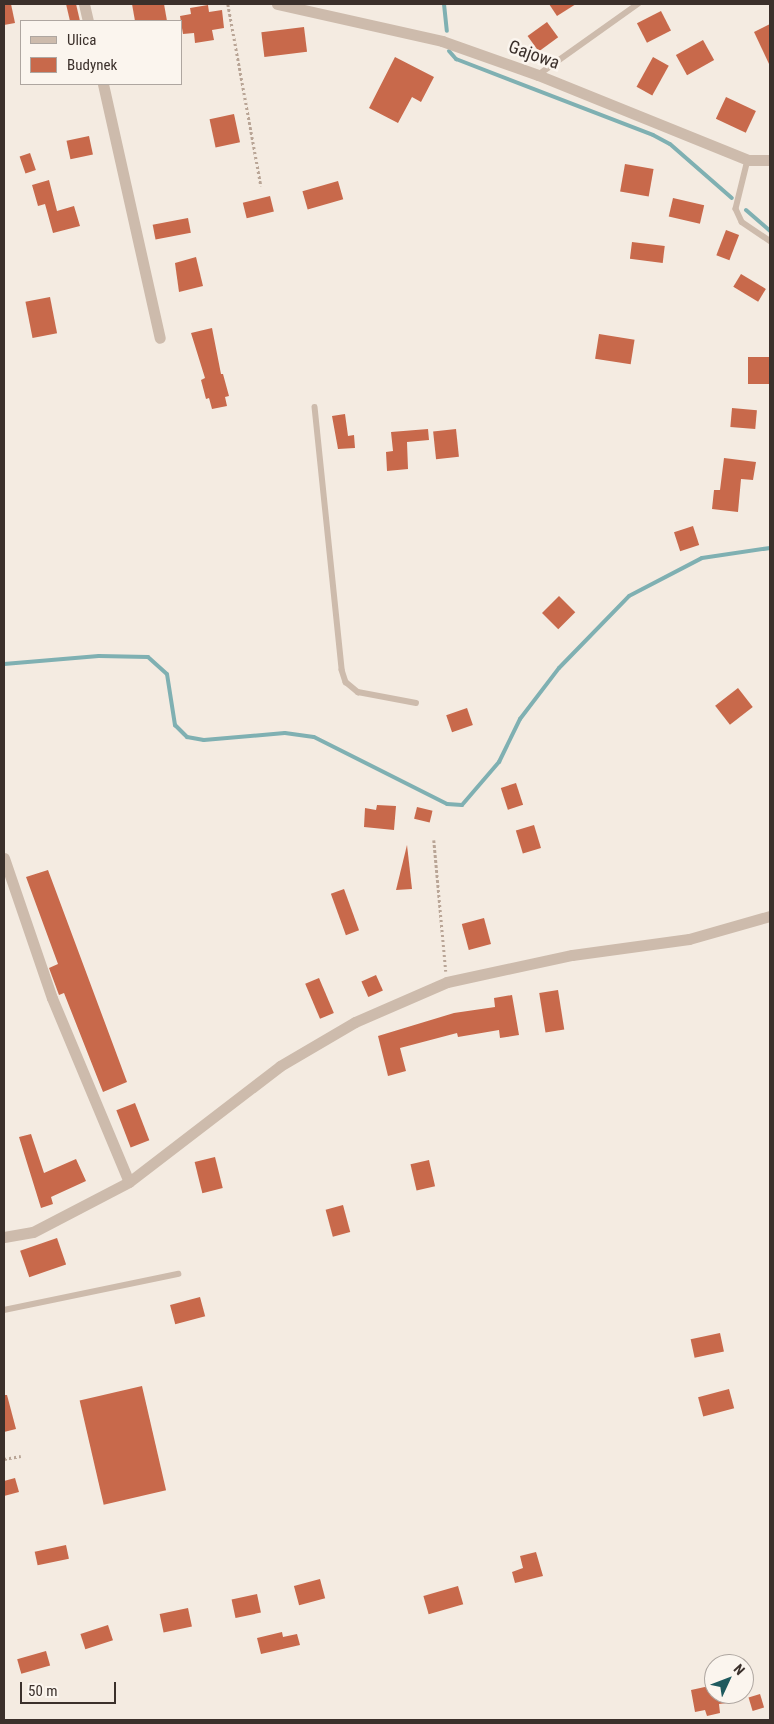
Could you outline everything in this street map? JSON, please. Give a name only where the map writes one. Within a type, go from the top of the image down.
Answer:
[{"type":"street","points":[[84,4],[88,20]]},
{"type":"street","name":"Gajowa","points":[[277,4],[442,41],[538,75],[748,160],[770,160]]},
{"type":"street","points":[[103,85],[160,338]]},
{"type":"street","points":[[4,858],[52,998],[129,1182]]},
{"type":"street","points":[[4,1238],[33,1232],[129,1182],[280,1066],[355,1022],[447,982],[572,955],[689,939],[770,916]]},
{"type":"lane","points":[[538,75],[638,4]]},
{"type":"lane","points":[[748,160],[736,209],[742,222],[770,241]]},
{"type":"lane","points":[[316,407],[342,670],[346,682],[358,692],[416,703]]},
{"type":"lane","points":[[4,1310],[178,1274]]},
{"type":"path","points":[[228,4],[260,186]]},
{"type":"path","points":[[434,840],[447,982]]},
{"type":"path","points":[[4,1460],[22,1456]]},
{"type":"building","points":[[4,4],[11,4],[15,23],[4,25]]},
{"type":"building","points":[[66,4],[76,4],[80,20],[70,20]]},
{"type":"building","points":[[132,4],[164,4],[167,20],[135,20]]},
{"type":"building","points":[[549,4],[576,4],[557,16]]},
{"type":"building","points":[[208,5],[209,12],[222,10],[224,28],[212,30],[214,40],[195,43],[194,33],[183,34],[180,16],[191,14],[190,8]]},
{"type":"building","points":[[661,11],[671,31],[647,43],[637,23]]},
{"type":"building","points":[[547,22],[558,37],[539,51],[528,36]]},
{"type":"building","points":[[770,24],[770,66],[754,32]]},
{"type":"building","points":[[304,27],[307,52],[264,57],[261,32]]},
{"type":"building","points":[[703,40],[714,60],[687,75],[676,55]]},
{"type":"building","points":[[395,57],[434,77],[421,102],[412,97],[398,123],[369,108]]},
{"type":"building","points":[[653,57],[669,66],[652,95],[637,87]]},
{"type":"building","points":[[726,97],[756,111],[746,133],[716,119]]},
{"type":"building","points":[[234,114],[240,142],[216,148],[210,119]]},
{"type":"building","points":[[89,136],[93,155],[70,159],[67,141]]},
{"type":"building","points":[[30,153],[36,170],[25,174],[20,157]]},
{"type":"building","points":[[625,164],[654,169],[649,197],[620,192]]},
{"type":"building","points":[[49,180],[57,211],[74,206],[80,226],[53,233],[45,204],[38,206],[32,185]]},
{"type":"building","points":[[338,181],[343,199],[308,209],[302,191]]},
{"type":"building","points":[[270,196],[274,212],[247,218],[243,203]]},
{"type":"building","points":[[673,198],[704,205],[700,224],[669,217]]},
{"type":"building","points":[[188,218],[191,233],[156,240],[153,225]]},
{"type":"building","points":[[726,230],[739,235],[729,260],[716,255]]},
{"type":"building","points":[[632,242],[665,246],[663,263],[630,259]]},
{"type":"building","points":[[196,257],[203,286],[179,292],[175,263]]},
{"type":"building","points":[[741,274],[766,289],[758,302],[733,287]]},
{"type":"building","points":[[50,297],[57,333],[33,338],[25,302]]},
{"type":"building","points":[[212,328],[221,374],[223,374],[229,396],[225,397],[227,406],[212,409],[209,398],[206,399],[201,380],[205,378],[191,333]]},
{"type":"building","points":[[599,334],[635,340],[631,364],[595,359]]},
{"type":"building","points":[[748,357],[769,357],[769,384],[748,384]]},
{"type":"building","points":[[732,408],[757,410],[755,429],[730,427]]},
{"type":"building","points":[[345,414],[348,436],[354,435],[355,448],[338,449],[332,416]]},
{"type":"building","points":[[428,429],[429,440],[407,442],[408,469],[387,471],[386,452],[393,451],[391,432]]},
{"type":"building","points":[[456,429],[459,457],[436,459],[433,431]]},
{"type":"building","points":[[724,458],[756,462],[753,480],[741,479],[738,512],[712,509],[714,490],[720,490]]},
{"type":"building","points":[[693,526],[699,545],[680,551],[674,532]]},
{"type":"building","points":[[559,596],[575,612],[558,629],[542,613]]},
{"type":"building","points":[[738,688],[753,707],[730,725],[715,706]]},
{"type":"building","points":[[467,708],[473,725],[452,732],[446,715]]},
{"type":"building","points":[[516,783],[523,805],[508,810],[501,788]]},
{"type":"building","points":[[377,805],[396,806],[394,830],[364,827],[365,808],[376,810]]},
{"type":"building","points":[[417,807],[433,811],[430,823],[414,819]]},
{"type":"building","points":[[534,825],[541,848],[523,854],[516,831]]},
{"type":"building","points":[[407,845],[412,889],[396,890]]},
{"type":"building","points":[[48,870],[127,1082],[103,1092],[64,993],[59,995],[49,968],[58,964],[26,877]]},
{"type":"building","points":[[344,889],[359,930],[346,935],[331,894]]},
{"type":"building","points":[[484,918],[491,944],[469,950],[462,924]]},
{"type":"building","points":[[376,975],[383,991],[368,997],[361,982]]},
{"type":"building","points":[[319,978],[334,1013],[320,1019],[305,984]]},
{"type":"building","points":[[558,990],[564,1030],[545,1032],[539,993]]},
{"type":"building","points":[[512,995],[519,1035],[500,1038],[499,1030],[458,1037],[457,1033],[400,1048],[406,1071],[388,1076],[378,1036],[454,1013],[495,1007],[494,998]]},
{"type":"building","points":[[135,1103],[149,1140],[131,1148],[116,1110]]},
{"type":"building","points":[[31,1134],[44,1173],[76,1159],[86,1181],[51,1197],[53,1204],[41,1208],[19,1137]]},
{"type":"building","points":[[215,1157],[223,1188],[202,1193],[195,1162]]},
{"type":"building","points":[[429,1160],[435,1186],[417,1191],[410,1164]]},
{"type":"building","points":[[343,1205],[350,1232],[333,1237],[326,1210]]},
{"type":"building","points":[[57,1238],[66,1264],[29,1277],[20,1251]]},
{"type":"building","points":[[200,1297],[205,1316],[175,1324],[170,1305]]},
{"type":"building","points":[[720,1333],[724,1352],[695,1358],[691,1339]]},
{"type":"building","points":[[142,1386],[166,1490],[104,1505],[80,1400]]},
{"type":"building","points":[[729,1389],[734,1408],[703,1417],[698,1397]]},
{"type":"building","points":[[4,1395],[7,1395],[16,1429],[4,1432]]},
{"type":"building","points":[[15,1478],[19,1492],[4,1496],[4,1481]]},
{"type":"building","points":[[66,1545],[69,1559],[38,1565],[35,1552]]},
{"type":"building","points":[[536,1552],[543,1576],[515,1583],[512,1572],[523,1568],[520,1556]]},
{"type":"building","points":[[320,1579],[325,1598],[299,1605],[294,1586]]},
{"type":"building","points":[[458,1586],[463,1604],[429,1614],[423,1596]]},
{"type":"building","points":[[257,1594],[261,1613],[236,1618],[232,1599]]},
{"type":"building","points":[[188,1608],[192,1627],[164,1633],[160,1614]]},
{"type":"building","points":[[108,1625],[113,1640],[85,1649],[80,1634]]},
{"type":"building","points":[[282,1632],[283,1637],[297,1634],[300,1645],[261,1654],[257,1638]]},
{"type":"building","points":[[46,1651],[50,1665],[21,1674],[17,1659]]},
{"type":"building","points":[[704,1687],[704,1704],[719,1704],[720,1713],[707,1716],[705,1710],[695,1712],[691,1690]]},
{"type":"building","points":[[760,1694],[764,1707],[753,1711],[751,1704],[754,1704],[754,1696]]},
{"type":"waterway","points":[[444,4],[447,31]]},
{"type":"waterway","points":[[449,51],[456,59],[653,135],[670,144],[732,198]]},
{"type":"waterway","points":[[746,210],[770,231]]},
{"type":"waterway","points":[[4,664],[99,656],[148,657],[167,674],[175,725],[187,737],[204,740],[285,733],[314,737],[447,804],[462,805],[499,762],[520,719],[559,668],[629,596],[702,558],[770,548]]}]
